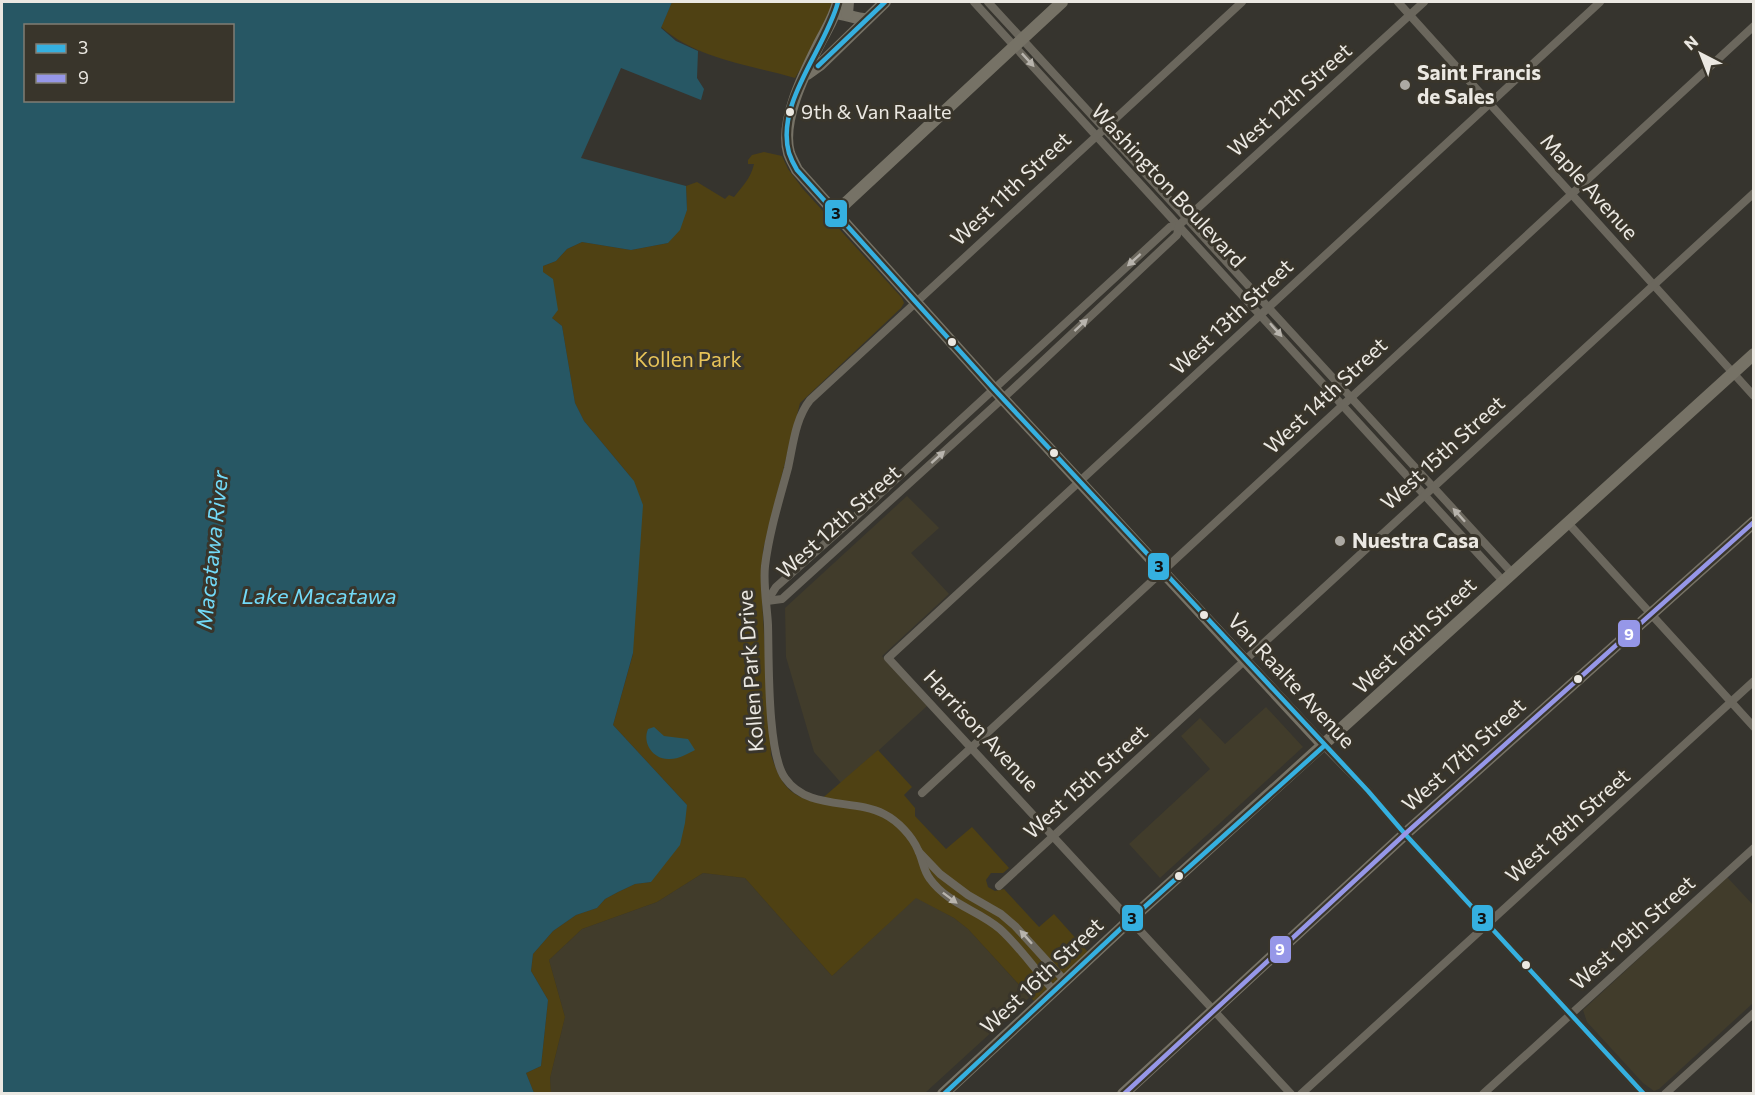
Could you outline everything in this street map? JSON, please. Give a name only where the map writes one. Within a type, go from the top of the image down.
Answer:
[{"type":"street","points":[[806,75],[821,64],[885,2]]},
{"type":"street","name":"Washington Boulevard","points":[[974,2],[1018,42],[1104,128],[1188,217],[1433,487],[1508,577]]},
{"type":"street","name":"Washington Boulevard","points":[[988,2],[1018,42],[1096,135],[1425,495],[1508,577]]},
{"type":"street","points":[[835,213],[1062,2]]},
{"type":"street","name":"West 11th Street","points":[[806,405],[1242,2]]},
{"type":"street","name":"Maple Avenue","points":[[1398,2],[1754,396]]},
{"type":"street","name":"West 12th Street","points":[[767,601],[776,587],[993,388],[1170,227],[1179,225],[1188,217],[1424,2]]},
{"type":"street","name":"West 13th Street","points":[[888,658],[1600,2]]},
{"type":"street","points":[[806,75],[842,8],[857,18],[867,18]]},
{"type":"street","name":"West 14th Street","points":[[922,793],[1754,26]]},
{"type":"street","name":"Van Raalte Avenue","points":[[806,75],[793,104],[788,125],[789,154],[797,170],[1002,398],[1368,791],[1644,1094]]},
{"type":"street","name":"West 15th Street","points":[[999,886],[1754,194]]},
{"type":"street","name":"West 12th Street","points":[[767,601],[782,599],[1177,235],[1179,225]]},
{"type":"street","name":"West 16th Street","points":[[947,1092],[1130,920],[1754,354]]},
{"type":"street","name":"Kollen Park Drive","points":[[806,405],[799,419],[769,540],[765,574],[777,764],[785,778],[797,791],[824,802],[858,806],[887,815],[903,828],[914,841],[930,879],[944,894],[1000,930],[1054,991]]},
{"type":"street","name":"West 17th Street","points":[[1123,1094],[1405,834],[1754,522]]},
{"type":"street","points":[[1568,523],[1754,727]]},
{"type":"street","name":"Harrison Avenue","points":[[888,658],[1291,1094]]},
{"type":"street","name":"West 18th Street","points":[[1301,1094],[1754,681]]},
{"type":"street","name":"West 19th Street","points":[[1483,1094],[1754,848]]},
{"type":"street","name":"Kollen Park Drive","points":[[919,851],[953,885],[1001,914],[1065,981]]},
{"type":"street","points":[[1665,1094],[1754,1013]]},
{"type":"shaded area","points":[[907,496],[939,528],[911,553],[949,594],[882,656],[927,706],[842,784],[814,752],[786,657],[785,608]]},
{"type":"shaded area","points":[[1266,707],[1303,747],[1160,878],[1129,844],[1210,769],[1181,736],[1200,718],[1225,744]]},
{"type":"shaded area","points":[[703,873],[745,878],[832,976],[916,897],[954,918],[968,929],[1030,997],[925,1093],[551,1093],[550,1078],[565,1017],[549,960],[582,929],[657,902]]},
{"type":"shaded area","points":[[1727,877],[1753,905],[1753,1003],[1659,1089],[1654,1091],[1643,1083],[1587,1022],[1583,1010]]},
{"type":"green space","points":[[672,2],[833,3],[812,50],[795,78],[707,54],[675,38],[661,27]]},
{"type":"green space","name":"Kollen Park","points":[[764,152],[782,156],[788,169],[803,189],[902,298],[904,303],[800,403],[763,550],[762,600],[771,755],[774,765],[792,792],[818,802],[878,750],[912,787],[904,795],[915,808],[915,816],[946,849],[972,827],[1009,868],[1003,873],[991,873],[986,880],[988,887],[995,891],[1004,889],[1039,927],[1054,914],[1088,952],[1034,1001],[968,929],[954,918],[916,898],[832,976],[745,878],[703,873],[657,902],[582,929],[549,960],[565,1017],[550,1078],[551,1093],[534,1093],[526,1073],[541,1066],[548,1000],[531,971],[533,954],[553,931],[576,915],[597,908],[605,899],[635,884],[651,882],[687,805],[613,725],[633,654],[630,476],[584,421],[575,403],[562,326],[552,318],[543,266],[556,261],[567,249],[582,242],[631,250],[668,243],[687,210],[686,186],[697,182],[725,199],[729,195],[734,197],[753,169],[754,164],[748,164],[748,160],[752,155]]},
{"type":"water","name":"Lake Macatawa","points":[[2,2],[672,2],[661,28],[676,41],[698,51],[697,78],[704,89],[701,100],[621,68],[581,158],[686,186],[687,210],[680,230],[668,243],[631,250],[582,242],[567,249],[556,261],[543,266],[543,272],[553,279],[558,310],[552,318],[562,326],[575,403],[584,421],[634,481],[643,505],[633,653],[613,725],[687,805],[680,845],[651,882],[635,884],[605,899],[597,908],[576,915],[553,931],[533,954],[531,971],[548,1000],[541,1066],[526,1073],[534,1093],[2,1093]]},
{"type":"water","points":[[654,727],[664,736],[688,739],[695,750],[675,759],[658,756],[650,749],[646,740],[648,729]]},
{"type":"transit line","name":"3","points":[[838,2],[832,20],[795,95],[789,115],[787,134],[789,153],[797,170],[993,388],[1368,791],[1644,1094]]},
{"type":"transit line","name":"3","points":[[818,66],[885,2]]},
{"type":"transit line","name":"9","points":[[1124,1094],[1405,834],[1754,522]]},
{"type":"transit line","name":"3","points":[[944,1094],[1130,920],[1324,746]]},
{"type":"place","name":"Saint Francis de Sales","points":[[1405,85]]},
{"type":"place","name":"9th & Van Raalte","points":[[790,112]]},
{"type":"place","name":"Nuestra Casa","points":[[1340,541]]},
{"type":"water label","name":"Macatawa River","points":[[212,550]]}]
